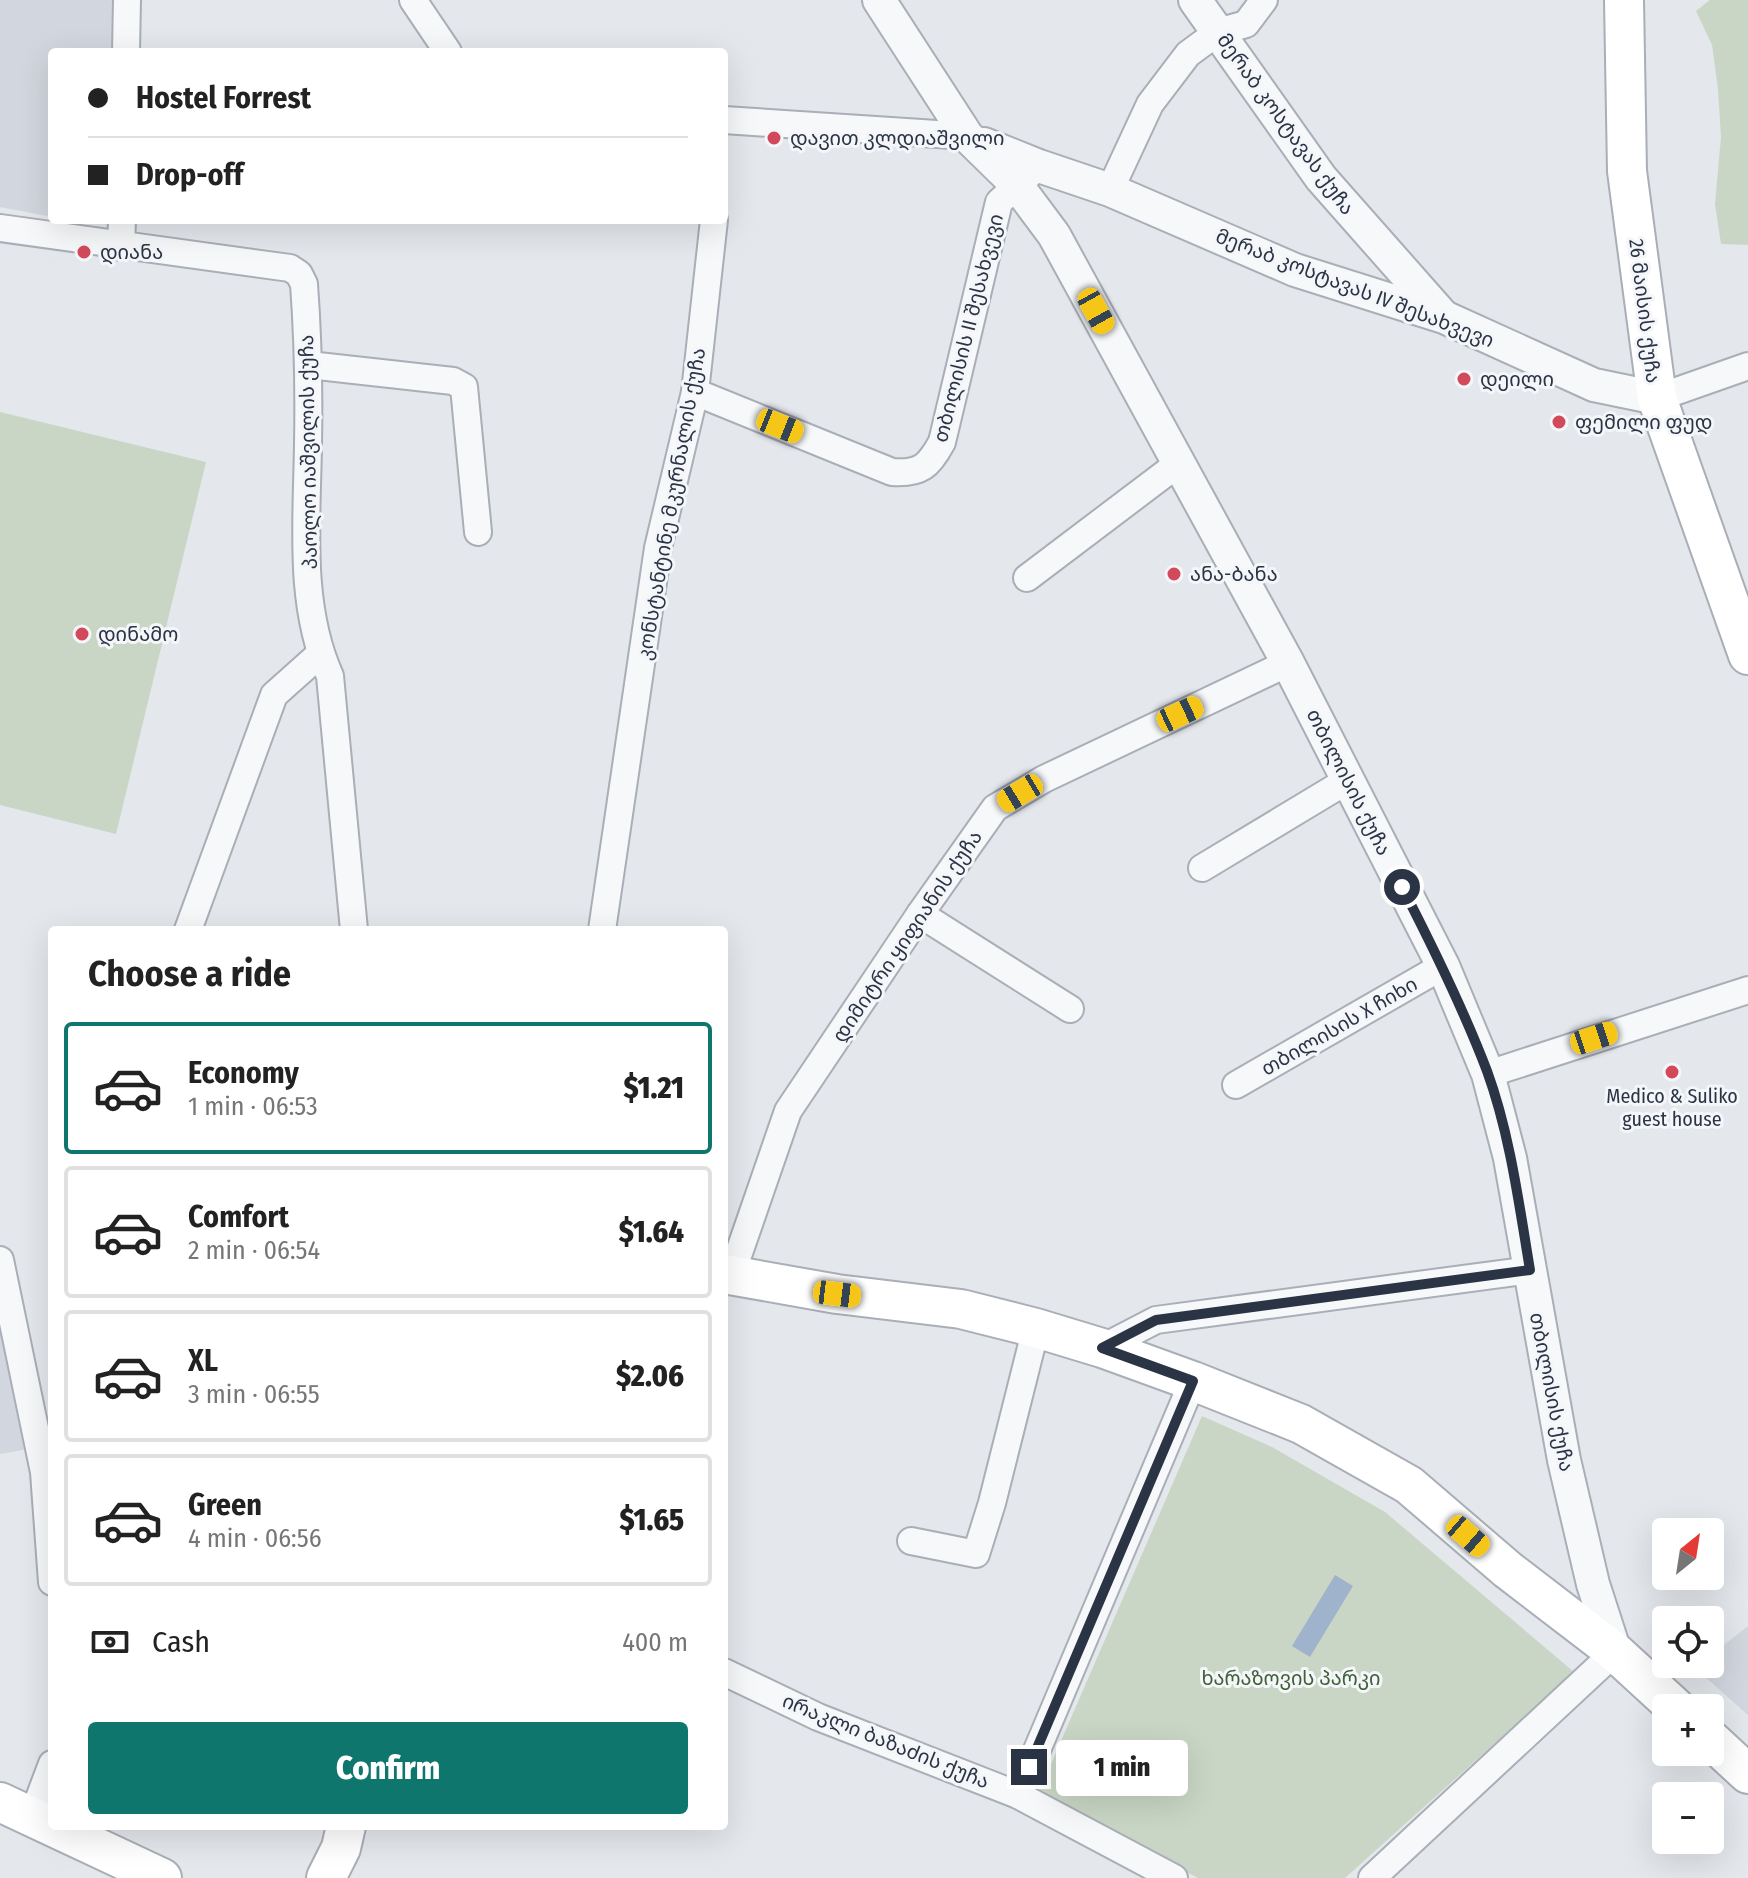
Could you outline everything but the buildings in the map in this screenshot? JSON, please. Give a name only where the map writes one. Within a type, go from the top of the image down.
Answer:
[{"type":"main road","name":"26 მაისის ქუჩა","points":[[1624,0],[1627,171],[1657,398],[1745,638]]},
{"type":"main road","points":[[728,1275],[837,1294],[961,1309],[1036,1328],[1102,1348],[1301,1424],[1409,1485],[1508,1570],[1615,1652],[1661,1694]]},
{"type":"main road","points":[[1724,1752],[1748,1774]]},
{"type":"main road","points":[[16,1810],[48,1825]]},
{"type":"main road","points":[[59,1830],[162,1878]]},
{"type":"main road","points":[[326,1878],[341,1848],[345,1830]]},
{"type":"street","points":[[126,48],[127,0]]},
{"type":"street","points":[[413,0],[445,48]]},
{"type":"street","points":[[879,0],[967,136]]},
{"type":"street","name":"მერაბ კოსტავას ქუჩა","points":[[1195,0],[1321,178],[1444,317]]},
{"type":"street","points":[[1110,190],[1150,104],[1188,54],[1218,32],[1246,24],[1264,0]]},
{"type":"street","points":[[728,122],[967,136]]},
{"type":"street","name":"მერაბ კოსტავას IV შესახვევი","points":[[967,136],[1028,175],[1110,190],[1295,270],[1444,317],[1594,385],[1657,398]]},
{"type":"street","name":"თბილისის II შესახვევი","points":[[695,392],[892,472],[910,473],[931,463],[942,442],[999,202],[1028,175]]},
{"type":"street","name":"თბილისის ქუჩა","points":[[1028,175],[1054,235],[1288,663],[1348,780],[1443,966],[1488,1074],[1510,1158],[1568,1476],[1593,1584],[1615,1652]]},
{"type":"street","points":[[121,247],[122,224]]},
{"type":"street","name":"კონსტანტინე მკურნალის ქუჩა","points":[[603,926],[658,548],[695,392],[714,224]]},
{"type":"street","name":"პაოლო იაშვილის ქუჩა","points":[[0,228],[290,268],[299,274],[304,284],[309,365],[307,542],[311,603],[320,654],[330,676],[354,926]]},
{"type":"street","points":[[309,365],[453,381],[464,387],[478,532]]},
{"type":"street","points":[[1657,398],[1748,366]]},
{"type":"street","points":[[1027,578],[1179,463]]},
{"type":"street","points":[[189,926],[274,695],[320,654]]},
{"type":"street","name":"დიმიტრი ყიფიანის ქუჩა","points":[[728,1272],[788,1111],[995,808],[1044,779],[1288,663]]},
{"type":"street","points":[[1202,868],[1348,780]]},
{"type":"street","points":[[920,914],[1070,1009]]},
{"type":"street","name":"თბილისის X ჩიხი","points":[[1236,1085],[1443,966]]},
{"type":"street","points":[[1488,1074],[1748,990]]},
{"type":"street","points":[[0,1260],[44,1472],[48,1527]]},
{"type":"street","points":[[1102,1348],[1156,1320],[1530,1270]]},
{"type":"street","points":[[911,1541],[976,1554],[1036,1328]]},
{"type":"street","points":[[1018,1795],[1193,1381]]},
{"type":"street","points":[[1372,1878],[1615,1652]]},
{"type":"street","name":"ირაკლი ბაზაძის ქუჩა","points":[[728,1674],[818,1717],[1018,1795],[1174,1878]]},
{"type":"street","points":[[16,1810],[48,1769]]},
{"type":"shaded area","points":[[0,0],[114,0],[113,48],[48,48],[48,216],[0,207]]},
{"type":"shaded area","points":[[0,1326],[28,1449],[0,1454]]},
{"type":"shaded area","points":[[1748,1626],[1748,1715],[1706,1678],[1724,1678],[1724,1645]]},
{"type":"green space","points":[[1710,0],[1748,0],[1748,245],[1721,244],[1715,204],[1721,137],[1718,89],[1712,45],[1696,11]]},
{"type":"green space","name":"დინამო","points":[[0,412],[206,462],[116,834],[0,805]]},
{"type":"green space","name":"ხარაზოვის პარკი","points":[[1202,1416],[1272,1447],[1385,1512],[1574,1672],[1345,1878],[1198,1878],[1038,1794]]},
{"type":"water","points":[[1335,1575],[1353,1586],[1310,1657],[1292,1646]]},
{"type":"place","name":"დავით კლდიაშვილი","points":[[774,138]]},
{"type":"place","name":"დიანა","points":[[84,252]]},
{"type":"place","name":"დეილი","points":[[1464,379]]},
{"type":"place","name":"ფემილი ფუდ","points":[[1559,422]]},
{"type":"place","name":"ანა-ბანა","points":[[1174,574]]},
{"type":"place","name":"დინამო","points":[[82,634]]},
{"type":"place","name":"Medico & Suliko guest house","points":[[1672,1072]]},
{"type":"route","points":[[1029,1767],[1193,1381],[1102,1348],[1156,1320],[1530,1270],[1510,1158],[1488,1074],[1443,966],[1402,887]]}]
